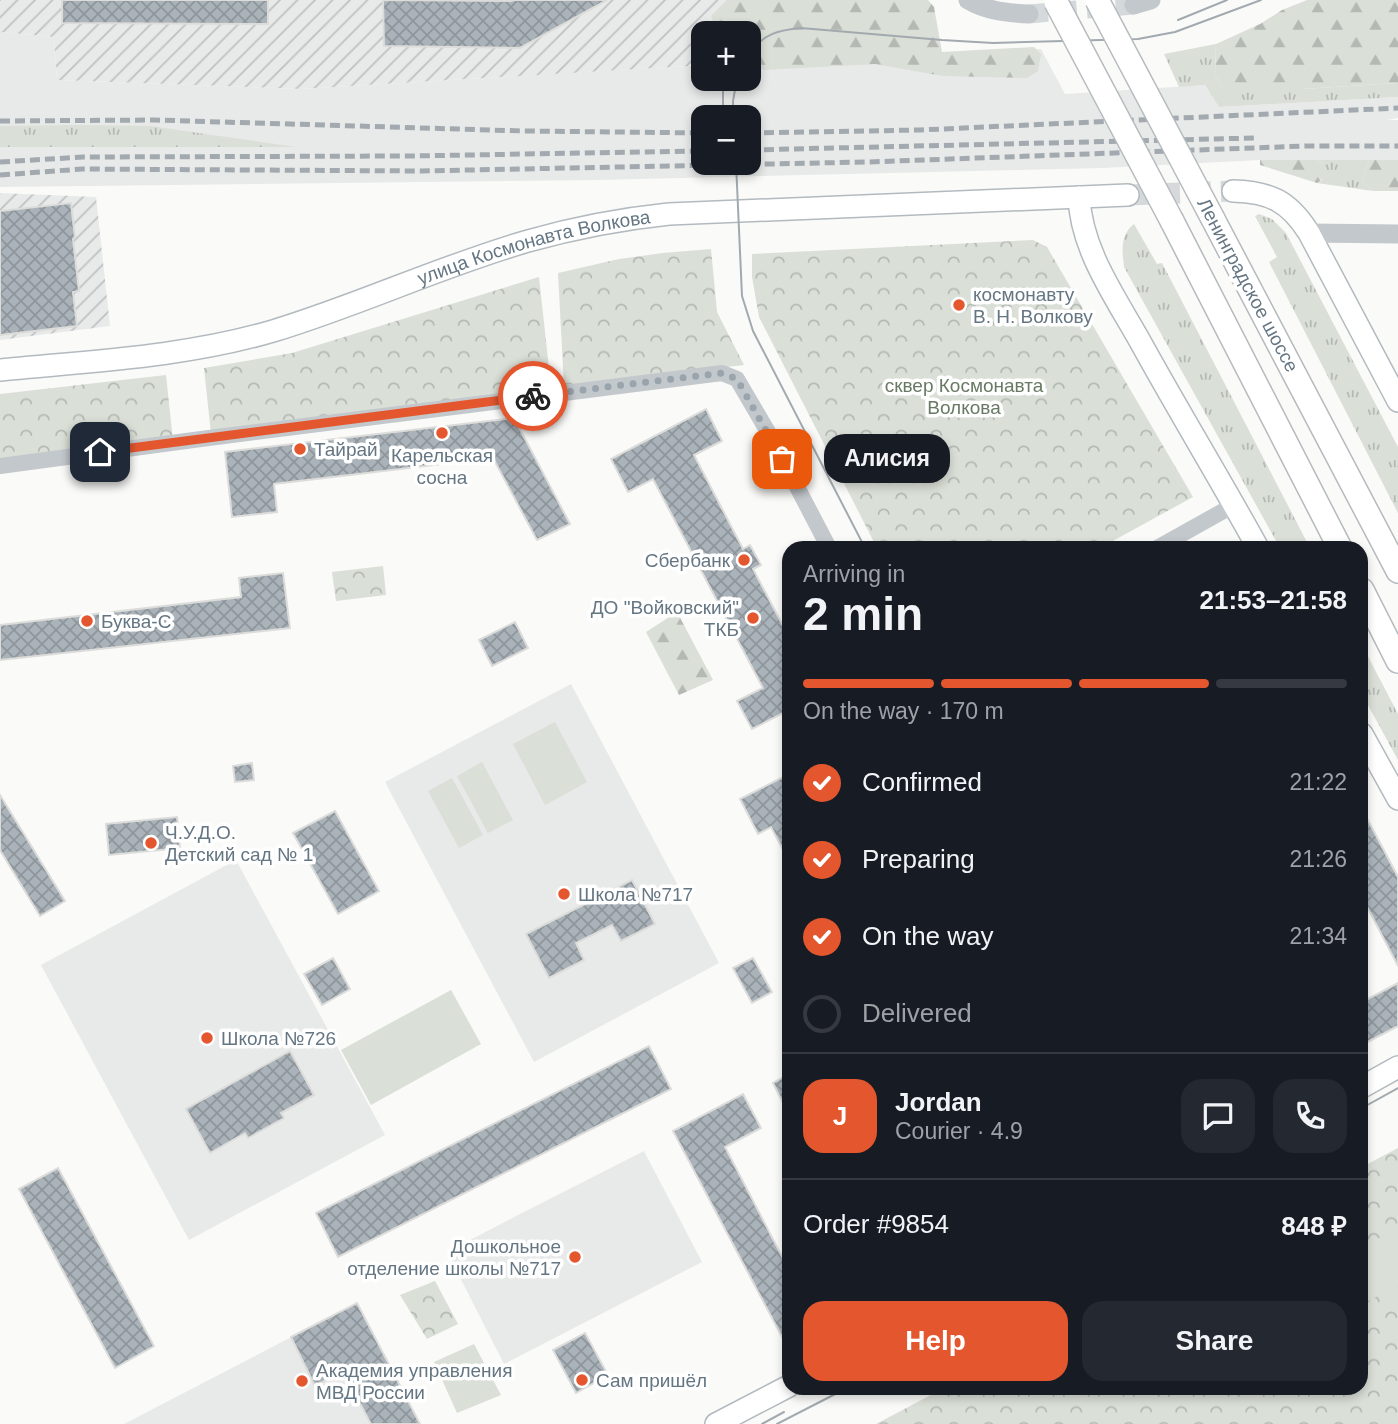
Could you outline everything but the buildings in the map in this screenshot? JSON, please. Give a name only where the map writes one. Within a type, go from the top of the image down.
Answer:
[{"type":"main road","name":"Ленинградское шоссе","points":[[1097,0],[1398,571]]},
{"type":"main road","name":"Ленинградское шоссе","points":[[1055,1],[1336,541]]},
{"type":"main road","points":[[1233,191],[1260,193],[1274,198],[1296,214],[1310,233],[1398,401]]},
{"type":"main road","name":"улица Космонавта Волкова","points":[[0,370],[191,349],[270,332],[526,242],[576,228],[628,219],[669,214],[1128,195]]},
{"type":"main road","points":[[1079,197],[1079,211],[1085,235],[1098,266],[1254,541]]},
{"type":"main road","points":[[1368,602],[1398,661]]},
{"type":"main road","points":[[1368,745],[1398,799]]},
{"type":"main road","points":[[1368,1084],[1398,1068]]},
{"type":"main road","points":[[716,1424],[782,1390]]},
{"type":"street","points":[[968,0],[1000,12],[1028,14]]},
{"type":"street","points":[[1310,233],[1398,234]]},
{"type":"street","points":[[0,466],[722,373],[737,379],[825,541]]},
{"type":"street","points":[[1170,541],[1234,505]]},
{"type":"shaded area","points":[[0,0],[760,0],[737,21],[691,21],[691,63],[688,66],[300,89],[57,80],[54,37],[0,32]]},
{"type":"shaded area","points":[[0,32],[54,37],[57,80],[300,89],[691,66],[691,91],[761,91],[761,62],[1041,49],[1065,94],[1205,85],[1219,107],[1398,97],[1398,118],[1387,120],[1398,120],[1398,160],[1260,160],[1103,168],[599,180],[0,187]]},
{"type":"shaded area","points":[[0,193],[96,197],[110,326],[0,340]]},
{"type":"shaded area","name":"Школа №717","points":[[571,684],[719,963],[534,1062],[385,782]]},
{"type":"shaded area","name":"Школа №726","points":[[236,860],[385,1135],[189,1240],[41,965]]},
{"type":"shaded area","name":"Дошкольное отделение школы №717","points":[[644,1151],[702,1262],[504,1364],[447,1252]]},
{"type":"shaded area","name":"Академия управления МВД России","points":[[357,1303],[420,1424],[124,1424]]},
{"type":"green space","points":[[727,0],[928,0],[934,7],[942,52],[1034,47],[1041,54],[1038,71],[1027,78],[943,76],[875,64],[764,70],[761,69],[761,21],[714,21],[711,16]]},
{"type":"green space","points":[[1307,0],[1398,0],[1398,83],[1302,89],[1224,89],[1215,76],[1216,44]]},
{"type":"green space","points":[[1216,44],[1215,76],[1224,89],[1302,89],[1398,83],[1398,97],[1219,107],[1205,85],[1179,87],[1164,54]]},
{"type":"green space","points":[[0,126],[150,126],[296,147],[0,147]]},
{"type":"green space","points":[[1260,160],[1316,160],[1324,164],[1324,175],[1317,183],[1260,165]]},
{"type":"green space","points":[[1316,160],[1369,160],[1362,181],[1373,191],[1317,183],[1322,180],[1324,164]]},
{"type":"green space","points":[[1369,160],[1398,160],[1398,191],[1373,191],[1362,181]]},
{"type":"green space","points":[[1259,214],[1272,219],[1286,233],[1398,447],[1398,513],[1269,262],[1277,257],[1255,216]]},
{"type":"green space","points":[[1134,224],[1157,264],[1162,263],[1306,541],[1276,541],[1124,267],[1124,238]]},
{"type":"green space","name":"сквер Космонавта Волкова","points":[[1033,240],[1047,247],[1193,497],[1113,541],[873,541],[759,317],[752,277],[752,254]]},
{"type":"green space","points":[[711,249],[717,312],[744,365],[564,386],[558,273],[619,259]]},
{"type":"green space","points":[[539,277],[551,387],[211,434],[204,368],[292,353]]},
{"type":"green space","points":[[166,375],[173,441],[0,461],[0,394]]},
{"type":"green space","points":[[383,566],[386,595],[336,601],[332,572]]},
{"type":"green space","points":[[677,612],[713,680],[679,695],[646,632]]},
{"type":"green space","points":[[1368,656],[1398,714],[1398,760],[1368,705]]},
{"type":"green space","points":[[555,722],[587,782],[545,805],[513,744]]},
{"type":"green space","points":[[482,762],[513,820],[488,833],[457,776]]},
{"type":"green space","points":[[452,778],[483,835],[459,848],[428,791]]},
{"type":"green space","points":[[451,990],[481,1044],[371,1105],[341,1050]]},
{"type":"green space","points":[[1398,1148],[1398,1424],[876,1424],[931,1395],[1368,1395],[1368,1164]]},
{"type":"green space","points":[[1398,1228],[1398,1286],[1368,1301],[1368,1244]]},
{"type":"green space","points":[[435,1281],[458,1324],[427,1339],[400,1295]]},
{"type":"green space","points":[[474,1344],[501,1395],[457,1413],[434,1362]]},
{"type":"tunnel","points":[[1029,14],[1134,5]]},
{"type":"tunnel","points":[[1128,195],[1233,191]]},
{"type":"tram line","points":[[1178,20],[1227,0]]},
{"type":"tram line","points":[[761,40],[772,34],[801,28],[993,43],[1138,39],[1175,32],[1261,0]]},
{"type":"tram line","points":[[723,91],[723,105]]},
{"type":"tram line","points":[[733,105],[735,91]]},
{"type":"tram line","points":[[737,175],[742,296],[753,331],[861,541]]},
{"type":"tram line","points":[[1368,1105],[1398,1088]]},
{"type":"tram line","points":[[777,1424],[833,1395]]},
{"type":"tram line","points":[[762,1424],[784,1412]]},
{"type":"railway","points":[[761,133],[920,130],[1398,108]]},
{"type":"railway","points":[[0,121],[155,120],[524,131],[691,133]]},
{"type":"railway","points":[[761,150],[1255,138]]},
{"type":"railway","points":[[0,175],[82,169],[421,171],[868,162],[1306,146],[1398,146]]},
{"type":"railway","points":[[0,162],[83,157],[691,151]]},
{"type":"way so far","points":[[533,396],[722,373],[737,379],[782,459]]},
{"type":"place","name":"космонавту В. Н. Волкову","points":[[959,305]]},
{"type":"place","name":"Карельская сосна","points":[[442,433]]},
{"type":"place","name":"Тайрай","points":[[300,449]]},
{"type":"place","name":"Алисия","points":[[782,459]]},
{"type":"place","name":"Сбербанк","points":[[744,560]]},
{"type":"place","name":"ДО \"Войковский\" ТКБ","points":[[753,618]]},
{"type":"place","name":"Буква-С","points":[[87,621]]},
{"type":"place","name":"Ч.У.Д.О. Детский сад № 1","points":[[151,843]]},
{"type":"place","name":"Школа №717","points":[[564,894]]},
{"type":"place","name":"Школа №726","points":[[207,1038]]},
{"type":"place","name":"Дошкольное отделение школы №717","points":[[575,1257]]},
{"type":"place","name":"Сам пришёл","points":[[582,1380]]},
{"type":"place","name":"Академия управления МВД России","points":[[302,1381]]},
{"type":"route","points":[[100,452],[533,396]]}]
